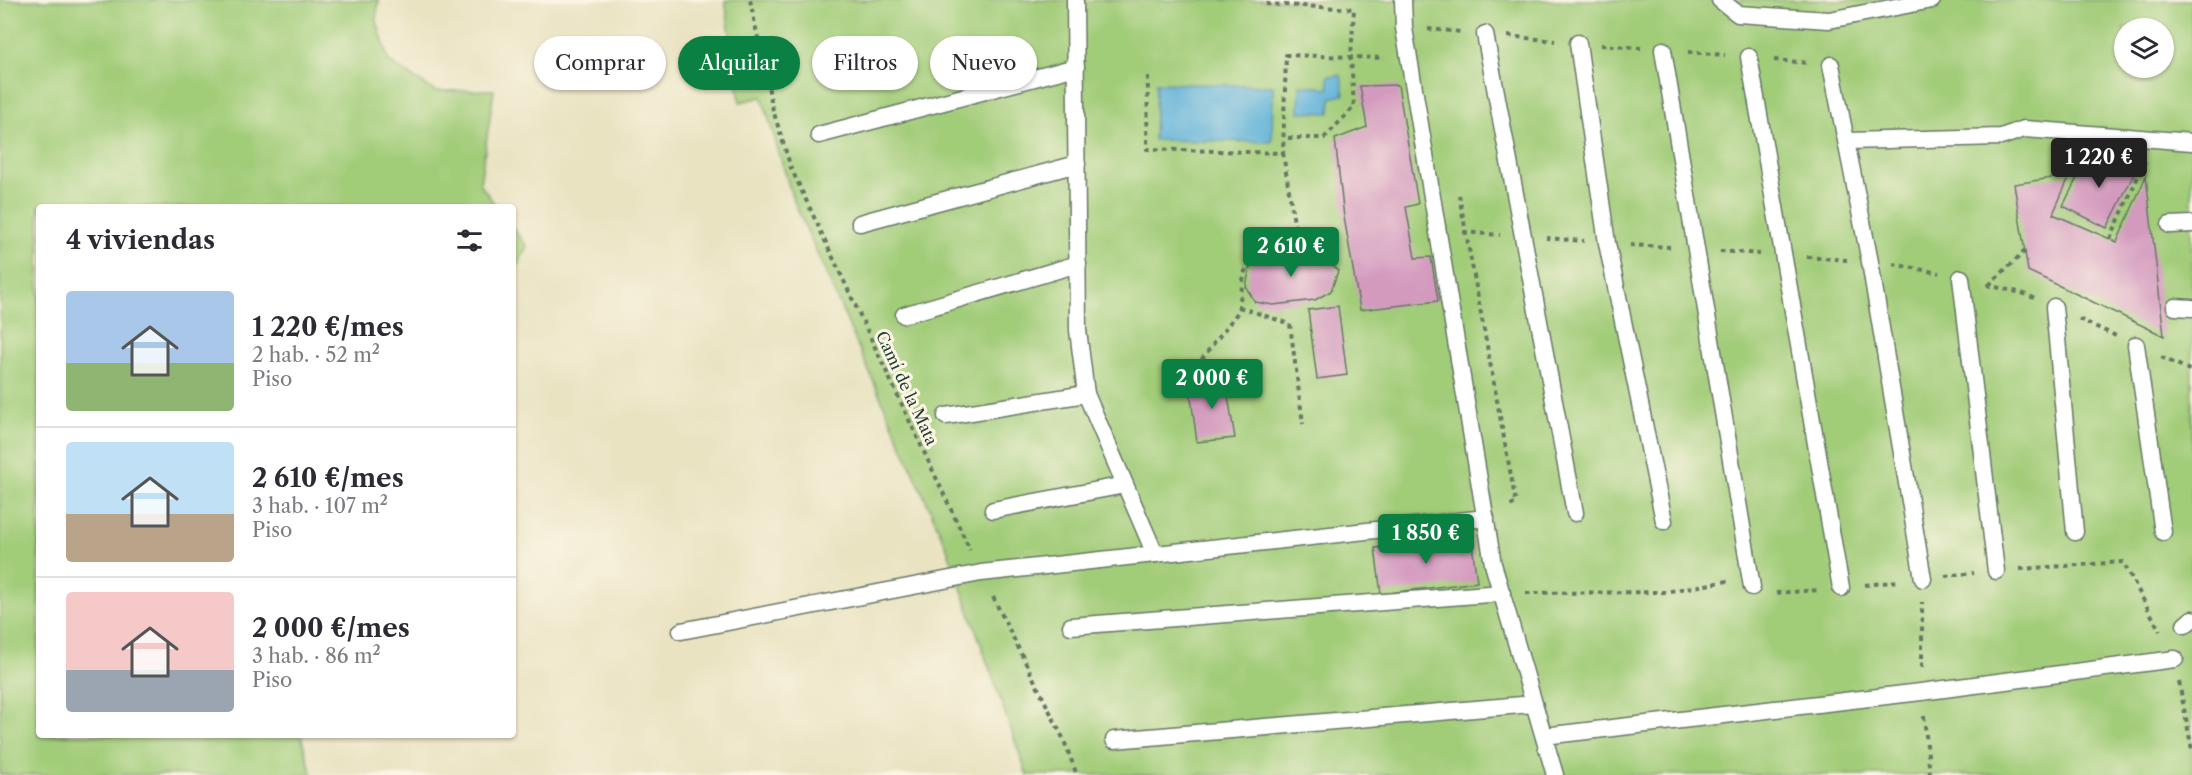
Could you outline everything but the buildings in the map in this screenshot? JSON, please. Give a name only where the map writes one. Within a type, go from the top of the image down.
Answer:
[{"type":"lane","points":[[1075,0],[1078,330],[1086,394],[1155,554]]},
{"type":"lane","points":[[1403,0],[1404,28],[1493,564],[1555,775]]},
{"type":"lane","points":[[1720,0],[1738,14],[1829,20],[1932,0]]},
{"type":"lane","points":[[1485,34],[1575,513]]},
{"type":"lane","points":[[1578,43],[1607,243],[1664,521]]},
{"type":"lane","points":[[1663,50],[1752,587]]},
{"type":"lane","points":[[1749,57],[1841,588]]},
{"type":"lane","points":[[1831,65],[1848,141],[1870,262],[1923,579]]},
{"type":"lane","points":[[819,135],[1076,67]]},
{"type":"lane","points":[[1848,141],[2001,137],[2024,129],[2192,142]]},
{"type":"lane","points":[[860,223],[1077,164]]},
{"type":"lane","points":[[2170,225],[2192,225]]},
{"type":"lane","points":[[904,315],[1078,264]]},
{"type":"lane","points":[[1961,278],[1996,571]]},
{"type":"lane","points":[[2054,307],[2076,532]]},
{"type":"lane","points":[[2136,345],[2163,532]]},
{"type":"lane","points":[[946,416],[1086,394]]},
{"type":"lane","points":[[993,510],[1125,485]]},
{"type":"lane","points":[[681,631],[981,573],[1486,518]]},
{"type":"lane","points":[[1071,626],[1502,593]]},
{"type":"lane","points":[[1544,736],[1921,692],[2175,659]]},
{"type":"lane","points":[[1114,740],[1534,704]]},
{"type":"path","name":"Camí de la Mata","points":[[750,0],[773,110],[790,168],[981,573],[1063,738],[1077,775]]},
{"type":"path","points":[[1266,4],[1354,9],[1351,57],[1354,106],[1324,138],[1284,138]]},
{"type":"path","points":[[1430,40],[1427,29],[1831,65]]},
{"type":"path","points":[[1174,395],[1238,312],[1244,274],[1257,242],[1296,236],[1283,153],[1286,55],[1409,58]]},
{"type":"path","points":[[1148,76],[1146,149],[1283,153]]},
{"type":"path","points":[[2110,239],[2155,139]]},
{"type":"path","points":[[1458,187],[1516,503],[1486,518]]},
{"type":"path","points":[[1438,231],[1904,264],[2022,293],[2192,371]]},
{"type":"path","points":[[1989,285],[2025,250]]},
{"type":"path","points":[[1239,307],[1290,324],[1303,424]]},
{"type":"path","points":[[1502,593],[1665,592],[1730,580],[1779,594],[1996,571],[2123,562],[2175,659],[2192,750]]},
{"type":"green space","points":[[0,0],[379,0],[376,18],[389,62],[435,91],[494,90],[480,184],[495,204],[36,204],[36,738],[302,738],[312,775],[0,775]]},
{"type":"green space","points":[[725,0],[2192,0],[2192,775],[1027,775],[947,548],[793,199],[762,97],[740,102],[738,90],[800,90],[800,36],[730,36]]},
{"type":"green space","points":[[516,232],[527,246],[519,264],[516,265]]},
{"type":"water","points":[[1341,75],[1344,95],[1331,98],[1330,113],[1299,112],[1300,85],[1329,88],[1328,76]]},
{"type":"water","points":[[1156,83],[1273,86],[1272,142],[1154,140]]}]
